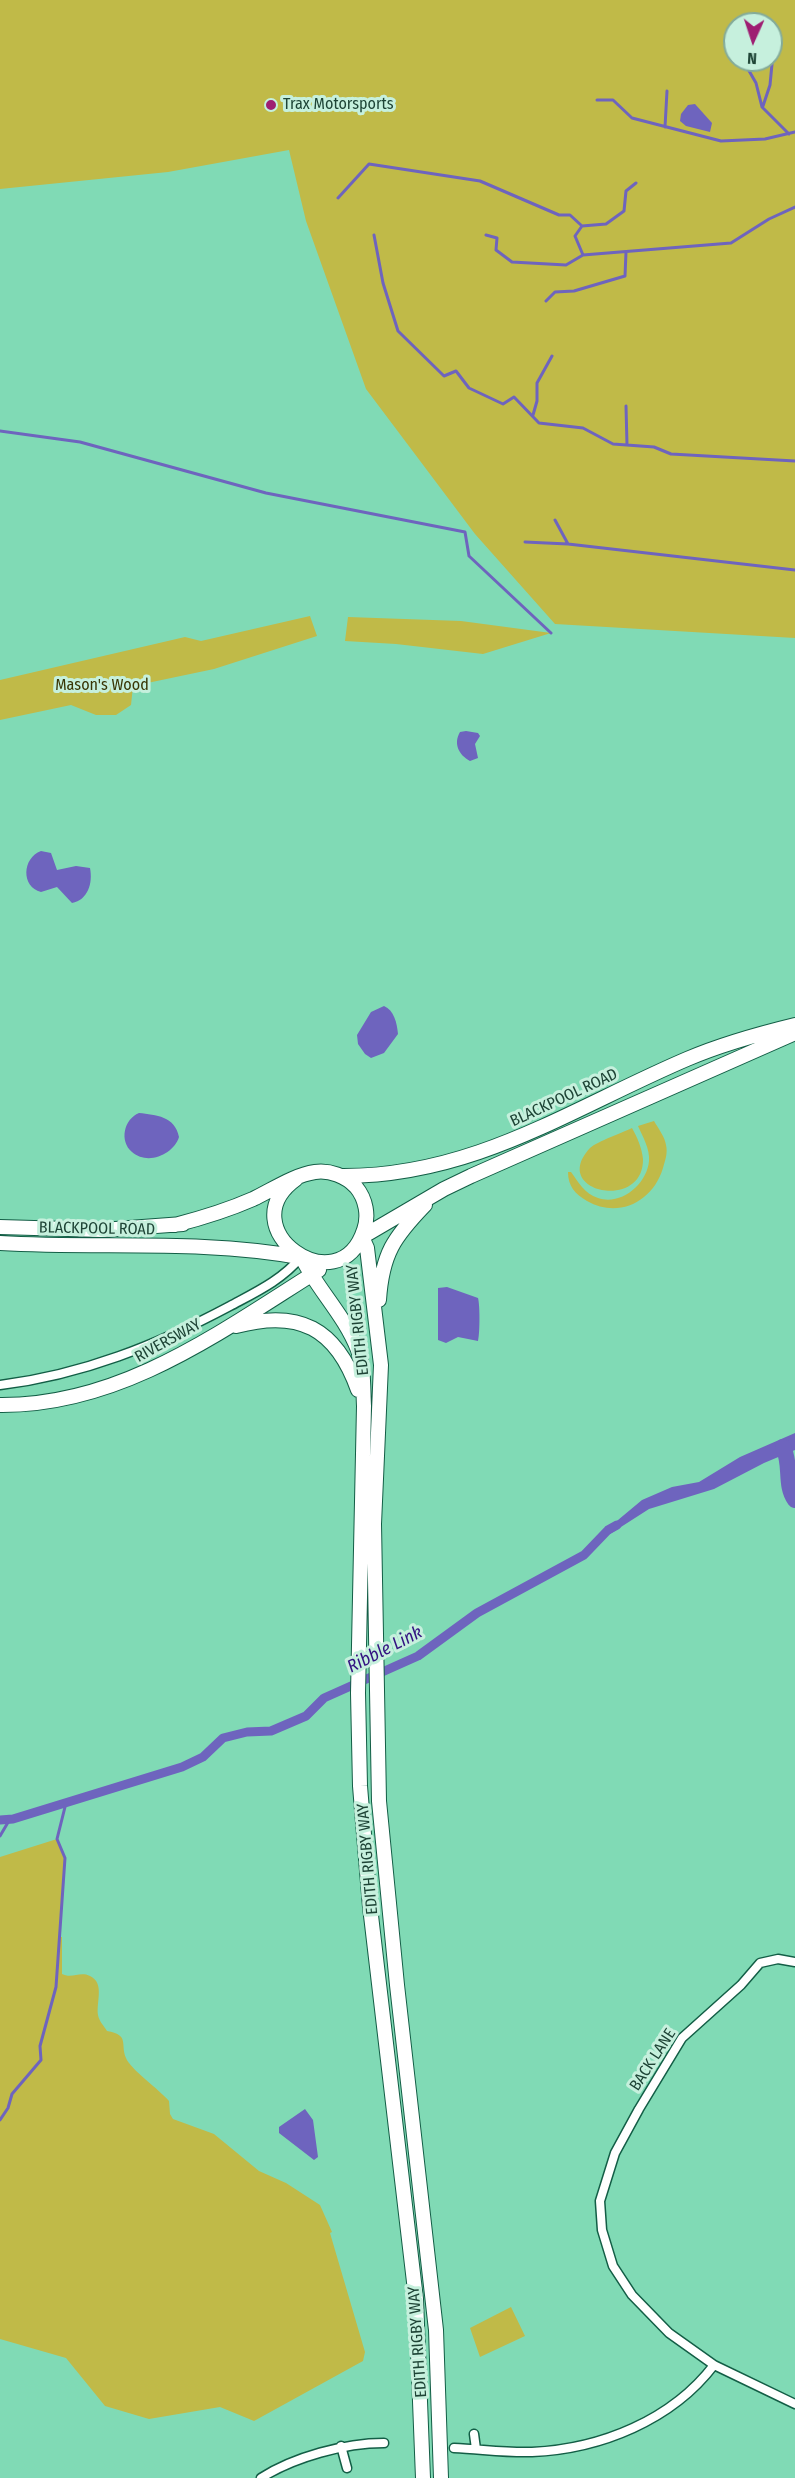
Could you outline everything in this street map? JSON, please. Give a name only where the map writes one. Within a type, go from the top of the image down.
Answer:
[{"type":"highway","name":"BLACKPOOL ROAD","points":[[341,1176],[401,1173],[468,1158],[687,1059],[737,1040],[795,1025]]},
{"type":"highway","name":"BLACKPOOL ROAD","points":[[362,1237],[437,1192],[795,1033]]},
{"type":"highway","points":[[175,1225],[225,1210],[296,1179],[318,1171],[341,1176],[355,1187],[364,1202],[366,1220],[362,1237],[351,1251],[336,1259],[318,1262],[301,1257],[287,1246],[278,1232],[276,1215],[285,1189],[296,1179]]},
{"type":"highway","points":[[378,1326],[381,1279],[390,1246],[437,1192]]},
{"type":"highway","name":"BLACKPOOL ROAD","points":[[0,1227],[102,1230],[175,1225],[226,1217],[280,1198]]},
{"type":"highway","name":"EDITH RIGBY WAY","points":[[362,1237],[368,1248],[381,1365],[374,1524],[378,1789],[388,1899],[435,2319],[441,2478]]},
{"type":"highway","name":"BLACKPOOL ROAD","points":[[0,1243],[88,1247],[228,1247],[301,1257]]},
{"type":"highway","name":"EDITH RIGBY WAY","points":[[301,1257],[340,1316],[359,1352],[364,1406],[358,1693],[360,1786],[370,1908],[416,2299],[423,2478]]},
{"type":"highway","name":"RIVERSWAY","points":[[0,1405],[64,1399],[133,1379],[179,1356],[336,1259]]},
{"type":"highway","points":[[218,1332],[248,1323],[279,1319],[309,1326],[333,1342],[343,1355],[352,1372],[364,1406]]},
{"type":"street","points":[[275,1252],[283,1275]]},
{"type":"street","name":"RIVERSWAY","points":[[0,1385],[80,1370],[140,1349],[206,1319],[283,1275],[301,1257]]},
{"type":"street","name":"BACK LANE","points":[[795,1962],[778,1959],[760,1963],[741,1985],[682,2038],[615,2153],[600,2202],[602,2230],[613,2266],[632,2295],[669,2333],[714,2365],[795,2404]]},
{"type":"street","points":[[454,2448],[545,2451],[590,2443],[620,2434],[660,2414],[685,2398],[714,2365]]},
{"type":"street","points":[[474,2434],[476,2449]]},
{"type":"street","points":[[261,2478],[275,2470],[341,2446],[384,2443]]},
{"type":"street","points":[[341,2446],[347,2468]]},
{"type":"green space","points":[[0,0],[795,0],[795,638],[555,624],[475,534],[366,389],[306,221],[289,150],[168,172],[0,189]]},
{"type":"green space","name":"Mason's Wood","points":[[310,616],[317,636],[214,669],[133,686],[131,705],[116,715],[96,715],[71,705],[0,720],[0,680],[185,637],[201,641]]},
{"type":"green space","points":[[348,617],[461,621],[551,633],[483,654],[345,641]]},
{"type":"green space","points":[[654,1121],[667,1148],[658,1180],[643,1198],[633,1204],[611,1208],[587,1201],[576,1192],[569,1181],[568,1172],[571,1172],[579,1184],[593,1196],[607,1200],[624,1196],[638,1185],[647,1170],[649,1157],[638,1126]]},
{"type":"green space","points":[[632,1128],[643,1159],[639,1176],[629,1186],[616,1190],[602,1190],[589,1185],[581,1176],[581,1163],[590,1148]]},
{"type":"green space","points":[[57,1839],[65,1858],[59,1937],[62,1937],[62,1974],[86,1975],[95,1979],[99,1988],[98,2015],[100,2021],[107,2031],[122,2038],[124,2053],[133,2068],[169,2101],[170,2114],[173,2119],[214,2134],[259,2171],[286,2183],[320,2205],[332,2232],[330,2233],[365,2352],[363,2361],[254,2421],[220,2407],[149,2419],[105,2406],[66,2358],[0,2339],[0,1857]]},
{"type":"green space","points":[[511,2307],[525,2336],[480,2357],[470,2328]]},
{"type":"shaded area","points":[[695,104],[712,123],[710,132],[686,126],[680,121],[681,114],[688,105]]},
{"type":"shaded area","points":[[460,732],[478,733],[480,736],[475,744],[478,758],[470,761],[463,756],[457,745]]},
{"type":"shaded area","points":[[41,851],[51,853],[57,870],[76,866],[90,868],[91,879],[86,895],[72,903],[57,887],[41,892],[34,889],[27,879],[27,866],[30,860]]},
{"type":"shaded area","points":[[384,1006],[393,1014],[398,1034],[384,1053],[371,1058],[358,1044],[357,1035],[371,1012]]},
{"type":"shaded area","points":[[139,1113],[164,1118],[177,1130],[179,1137],[166,1153],[153,1158],[145,1158],[138,1156],[128,1147],[125,1131],[130,1120]]},
{"type":"shaded area","points":[[447,1287],[478,1298],[480,1319],[478,1341],[458,1337],[446,1343],[438,1340],[438,1288]]},
{"type":"shaded area","points":[[795,1433],[795,1450],[714,1489],[649,1509],[610,1534],[606,1530],[642,1500],[672,1487],[699,1482],[740,1457]]},
{"type":"shaded area","points":[[305,2109],[313,2120],[318,2157],[314,2160],[279,2133],[279,2127]]},
{"type":"waterway","points":[[750,72],[756,83],[762,107],[789,134]]},
{"type":"waterway","points":[[763,106],[770,85],[771,72]]},
{"type":"waterway","points":[[665,127],[667,91]]},
{"type":"waterway","points":[[597,100],[613,100],[632,118],[721,141],[765,139],[795,132]]},
{"type":"waterway","points":[[338,198],[369,164],[480,181],[559,215],[570,215],[582,226],[575,236],[583,255]]},
{"type":"waterway","points":[[582,226],[606,224],[624,211],[626,191],[636,183]]},
{"type":"waterway","points":[[486,235],[497,238],[496,250],[512,262],[566,265],[583,255],[731,243],[769,219],[795,207]]},
{"type":"waterway","points":[[374,235],[383,283],[398,331],[444,376],[456,371],[469,388],[503,404],[514,397],[539,423],[583,428],[613,444],[654,447],[671,454],[795,461]]},
{"type":"waterway","points":[[546,301],[555,292],[574,291],[625,276],[626,252]]},
{"type":"waterway","points":[[533,415],[537,401],[537,383],[552,356]]},
{"type":"waterway","points":[[626,406],[627,445]]},
{"type":"waterway","points":[[0,431],[80,442],[266,493],[465,532],[469,556],[551,633]]},
{"type":"waterway","points":[[555,520],[568,544]]},
{"type":"waterway","points":[[525,542],[568,544],[795,570]]},
{"type":"waterway","points":[[783,1447],[790,1488],[795,1500]]},
{"type":"waterway","name":"Ribble Link","points":[[0,1820],[13,1819],[182,1767],[203,1757],[223,1738],[247,1732],[271,1731],[306,1716],[324,1698],[418,1656],[477,1613],[584,1555],[608,1530],[617,1525]]},
{"type":"waterway","points":[[0,2120],[8,2108],[12,2094],[41,2060],[40,2046],[56,1987],[65,1858],[57,1839],[66,1803]]},
{"type":"waterway","points":[[0,1836],[10,1819]]},
{"type":"place","name":"Trax Motorsports","points":[[271,105]]}]
